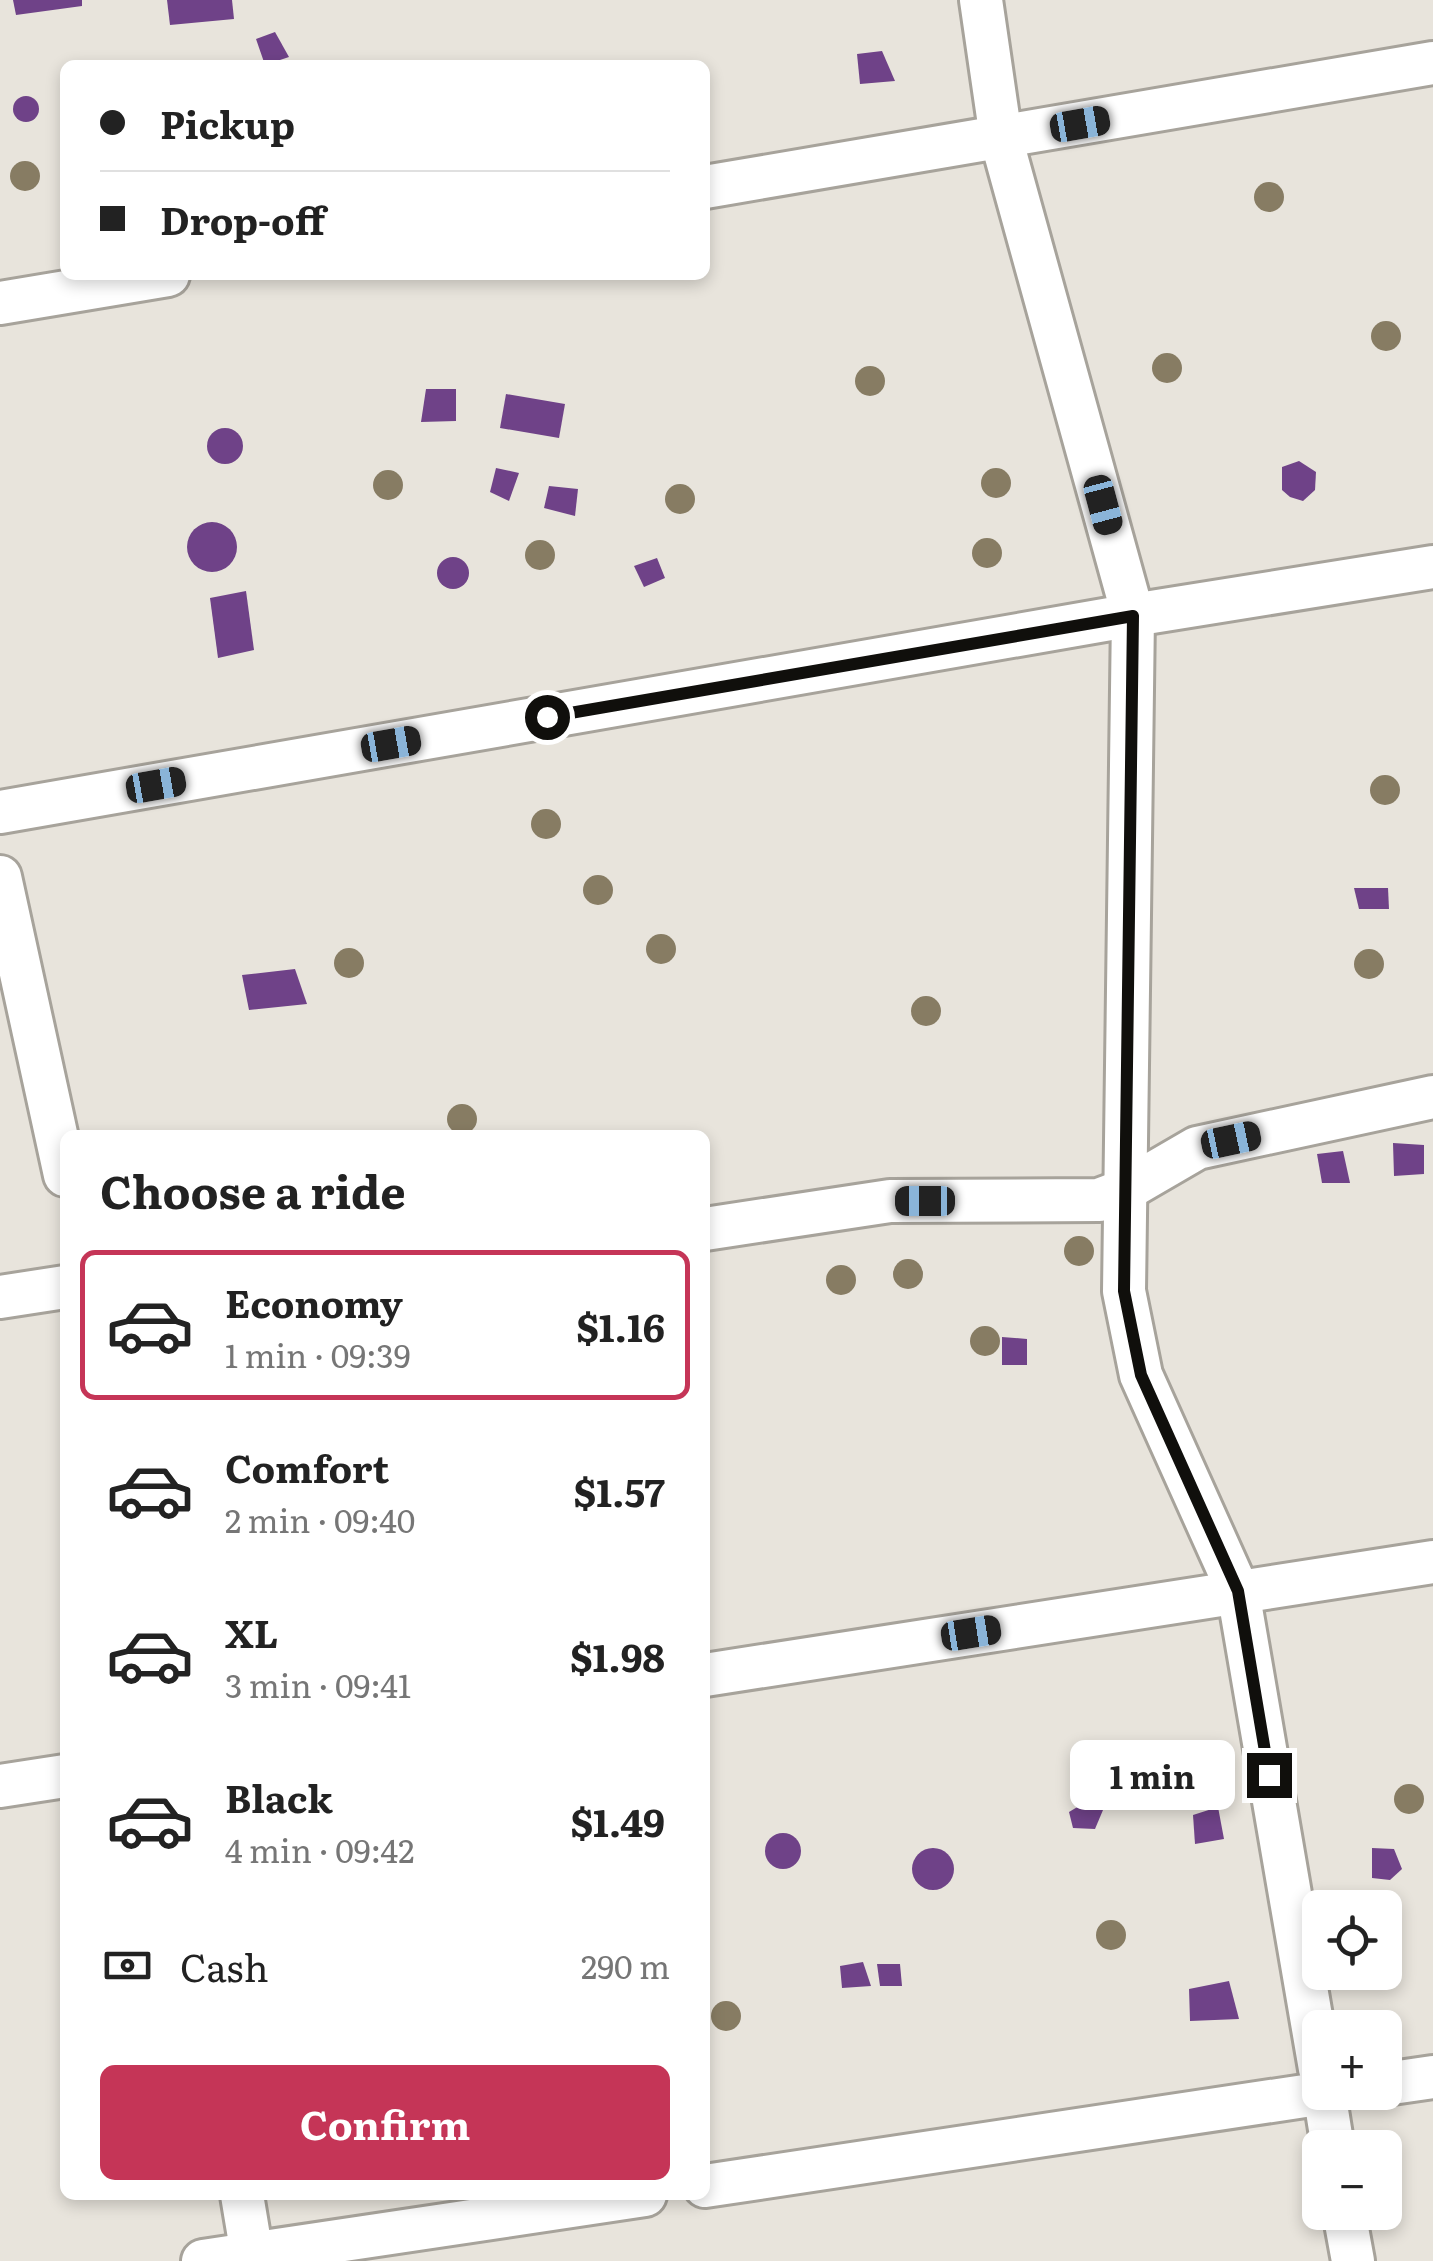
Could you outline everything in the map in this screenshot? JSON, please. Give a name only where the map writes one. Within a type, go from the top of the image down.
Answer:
[{"type":"street","points":[[981,0],[1001,138],[1133,616],[1124,1291],[1141,1375],[1238,1591],[1310,2010]]},
{"type":"street","points":[[710,186],[1433,63]]},
{"type":"street","points":[[0,302],[137,280]]},
{"type":"street","points":[[0,812],[1433,567]]},
{"type":"street","points":[[0,878],[60,1152]]},
{"type":"street","points":[[710,1229],[890,1201],[1100,1200],[1124,1191],[1197,1148],[1433,1097]]},
{"type":"street","points":[[0,1297],[60,1288]]},
{"type":"street","points":[[710,1674],[1433,1562]]},
{"type":"street","points":[[0,1786],[60,1777]]},
{"type":"street","points":[[1402,2082],[1433,2077]]},
{"type":"street","points":[[710,2185],[1302,2097]]},
{"type":"street","points":[[243,2200],[252,2257]]},
{"type":"street","points":[[203,2261],[252,2257],[613,2200]]},
{"type":"street","points":[[1347,2230],[1352,2261]]},
{"type":"building","points":[[13,0],[82,0],[82,6],[16,15]]},
{"type":"building","points":[[167,0],[232,0],[234,19],[170,25]]},
{"type":"building","points":[[275,32],[289,57],[263,60],[256,39]]},
{"type":"building","points":[[882,51],[895,81],[860,84],[857,54]]},
{"type":"building","points":[[26,96],[35,100],[39,109],[35,118],[26,122],[17,118],[13,109],[17,100]]},
{"type":"building","points":[[426,389],[456,389],[456,421],[421,422]]},
{"type":"building","points":[[506,394],[565,404],[559,438],[500,428]]},
{"type":"building","points":[[225,428],[238,433],[243,446],[238,459],[225,464],[212,459],[207,446],[212,433]]},
{"type":"building","points":[[1299,461],[1316,472],[1315,490],[1303,501],[1282,490],[1282,467]]},
{"type":"building","points":[[496,468],[519,473],[509,501],[490,492]]},
{"type":"building","points":[[549,486],[578,489],[575,516],[544,508]]},
{"type":"building","points":[[212,522],[230,529],[237,547],[230,565],[212,572],[194,565],[187,547],[194,529]]},
{"type":"building","points":[[453,557],[465,561],[469,573],[465,585],[453,589],[441,585],[437,573],[441,561]]},
{"type":"building","points":[[657,558],[665,578],[644,587],[634,566]]},
{"type":"building","points":[[246,591],[254,650],[218,658],[210,598]]},
{"type":"building","points":[[1354,888],[1388,888],[1389,909],[1359,909]]},
{"type":"building","points":[[295,969],[307,1004],[249,1010],[242,975]]},
{"type":"building","points":[[1393,1143],[1424,1145],[1424,1174],[1394,1176]]},
{"type":"building","points":[[1343,1151],[1350,1183],[1322,1183],[1317,1154]]},
{"type":"building","points":[[1002,1337],[1027,1339],[1027,1365],[1002,1365]]},
{"type":"building","points":[[1084,1803],[1103,1810],[1095,1829],[1073,1828],[1069,1812]]},
{"type":"building","points":[[1218,1807],[1224,1839],[1195,1844],[1193,1815]]},
{"type":"building","points":[[783,1833],[796,1838],[801,1851],[796,1864],[783,1869],[770,1864],[765,1851],[770,1838]]},
{"type":"building","points":[[933,1848],[948,1854],[954,1869],[948,1884],[933,1890],[918,1884],[912,1869],[918,1854]]},
{"type":"building","points":[[1372,1848],[1394,1849],[1402,1869],[1390,1880],[1372,1878]]},
{"type":"building","points":[[863,1962],[871,1986],[842,1988],[840,1966]]},
{"type":"building","points":[[877,1964],[900,1964],[902,1986],[880,1986]]},
{"type":"building","points":[[1229,1981],[1239,2019],[1190,2021],[1189,1989]]},
{"type":"route","points":[[547,717],[1133,616],[1124,1291],[1141,1375],[1238,1591],[1269,1775]]}]
